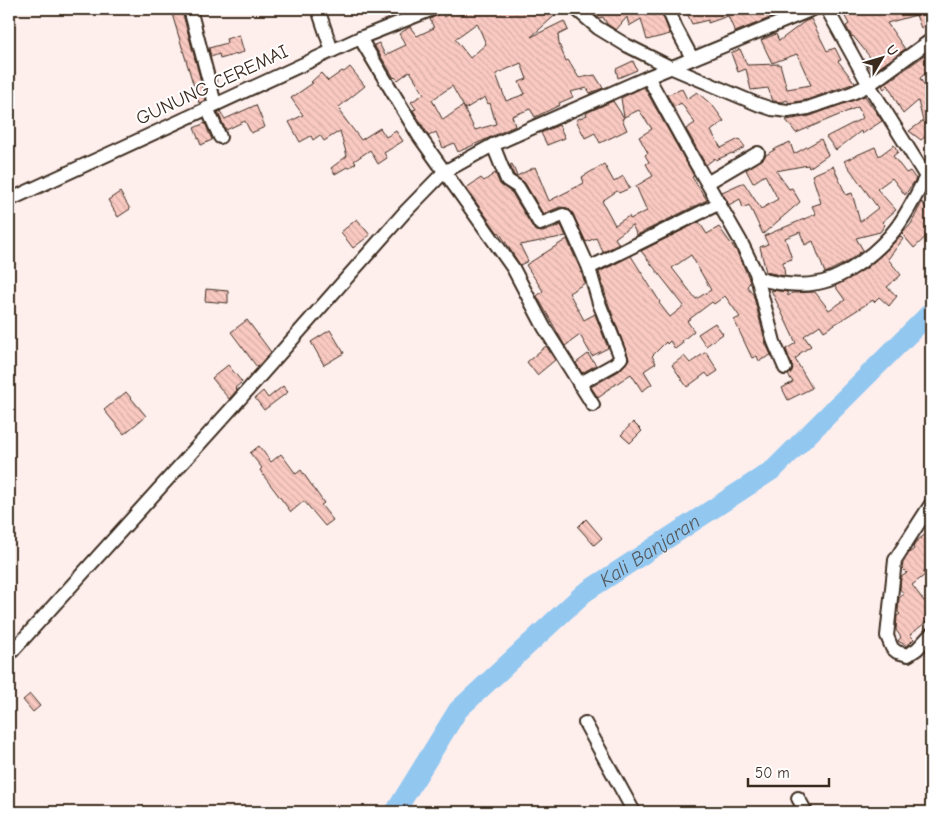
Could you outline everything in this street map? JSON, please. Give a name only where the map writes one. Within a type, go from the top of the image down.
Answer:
[{"type":"street","points":[[190,9],[211,106],[220,137]]},
{"type":"street","points":[[318,9],[332,51]]},
{"type":"street","name":"GUNUNG CEREMAI","points":[[9,200],[360,38],[432,9]]},
{"type":"street","points":[[576,9],[598,28],[626,45],[757,104],[772,109],[788,111],[808,108],[869,85],[931,40]]},
{"type":"street","points":[[668,9],[692,58]]},
{"type":"street","points":[[9,655],[231,410],[404,213],[444,172],[493,145],[692,58],[813,9]]},
{"type":"street","points":[[757,278],[776,284],[817,283],[856,265],[873,253],[889,237],[930,179],[869,85],[827,9]]},
{"type":"street","points":[[360,38],[419,136],[513,268],[544,327],[592,405]]},
{"type":"street","points":[[648,77],[741,242],[757,278],[774,342],[785,368]]},
{"type":"street","points":[[493,145],[507,180],[518,187],[540,224],[563,215],[566,217],[589,268],[599,303],[621,358],[615,364],[579,384]]},
{"type":"street","points":[[707,183],[758,153]]},
{"type":"street","points":[[589,268],[720,203]]},
{"type":"street","points":[[931,504],[895,560],[887,636],[892,648],[897,652],[908,655],[917,649],[931,634]]},
{"type":"street","points":[[585,723],[634,812]]},
{"type":"street","points":[[798,798],[806,812]]},
{"type":"building","points":[[455,9],[461,15],[471,9],[562,9],[531,37],[564,21],[568,30],[558,35],[559,44],[566,61],[568,60],[579,78],[595,75],[603,88],[590,93],[587,88],[570,92],[573,97],[535,117],[530,109],[512,116],[515,126],[458,152],[454,143],[443,148],[436,132],[429,136],[413,110],[416,109],[411,102],[424,94],[410,71],[398,80],[394,78],[374,45],[379,43],[385,55],[406,45],[399,34],[410,27],[417,36],[434,28],[430,19],[441,11],[444,17]],"holes":[[[477,23],[486,44],[470,58],[455,39]],[[521,63],[527,79],[519,82],[525,94],[506,101],[496,74]],[[452,86],[465,109],[485,97],[488,104],[490,103],[496,124],[475,130],[463,106],[443,120],[432,100]]]},
{"type":"building","points":[[588,9],[660,9],[670,34],[647,40],[641,19],[629,26],[627,17],[616,30],[607,24],[603,17],[599,18]]},
{"type":"building","points":[[685,9],[792,9],[735,32],[728,16],[708,23],[708,20],[692,24]]},
{"type":"building","points":[[841,9],[887,9],[891,15],[900,9],[931,9],[931,22],[921,28],[916,15],[887,23],[905,49],[873,72],[865,61],[870,57],[852,37],[846,26],[849,24]]},
{"type":"building","points":[[182,11],[206,100],[199,103],[172,14]]},
{"type":"building","points":[[811,19],[827,51],[835,48],[841,60],[838,61],[855,83],[806,100],[789,103],[787,100],[782,102],[773,101],[768,88],[751,90],[746,69],[738,72],[731,53],[740,49],[747,65],[780,64],[787,89],[811,85],[797,54],[772,63],[761,40],[776,34],[779,41]]},
{"type":"building","points":[[239,35],[244,52],[220,59],[219,54],[211,57],[209,48],[227,43],[226,39]]},
{"type":"building","points":[[925,55],[931,63],[931,69],[920,78],[931,98],[931,142],[928,142],[926,136],[921,140],[909,131],[923,121],[918,101],[903,114],[888,85],[884,89],[882,86]]},
{"type":"building","points":[[633,61],[637,70],[618,78],[616,69]]},
{"type":"building","points":[[350,67],[365,86],[339,107],[342,110],[339,111],[361,140],[380,128],[386,137],[396,131],[403,141],[384,153],[387,158],[378,164],[370,150],[354,161],[356,163],[335,174],[331,168],[347,156],[340,131],[324,141],[320,135],[313,140],[311,136],[300,142],[289,122],[303,115],[291,98],[313,83],[311,82],[321,73],[328,81]]},
{"type":"building","points":[[644,87],[694,176],[692,177],[707,200],[637,235],[632,225],[615,238],[619,244],[603,252],[596,238],[586,242],[573,214],[568,208],[560,207],[543,214],[525,183],[514,175],[510,165],[512,164],[517,176],[535,167],[549,201],[584,183],[582,177],[604,164],[614,182],[623,176],[630,188],[619,193],[617,191],[602,201],[615,225],[629,216],[630,219],[647,211],[636,186],[653,176],[646,164],[649,162],[645,155],[648,153],[639,137],[652,129],[639,110],[624,117],[621,98]]},
{"type":"building","points":[[682,89],[687,99],[697,92],[713,106],[724,121],[711,131],[721,148],[739,139],[745,147],[733,154],[716,160],[715,158],[706,165],[686,129],[695,123],[681,103],[674,107],[667,95]]},
{"type":"building","points":[[865,96],[882,121],[862,134],[861,131],[836,150],[826,137],[863,118],[858,107],[796,133],[786,120],[810,116]]},
{"type":"building","points":[[613,101],[624,118],[622,119],[627,130],[600,143],[595,133],[585,138],[576,120],[587,115],[586,113]]},
{"type":"building","points":[[256,105],[265,127],[251,133],[245,121],[226,130],[218,113],[220,111],[225,119]]},
{"type":"building","points":[[205,123],[212,140],[201,145],[194,128]]},
{"type":"building","points":[[559,125],[565,138],[547,145],[541,133]]},
{"type":"building","points":[[821,139],[828,155],[809,168],[808,165],[776,171],[789,189],[792,188],[800,202],[763,234],[749,205],[743,208],[740,199],[729,205],[722,192],[742,183],[744,183],[761,209],[778,199],[765,175],[753,183],[746,170],[777,148],[790,142],[794,154]]},
{"type":"building","points":[[894,145],[898,152],[893,156],[906,173],[910,171],[916,179],[905,195],[892,178],[877,189],[896,210],[882,222],[885,225],[880,232],[856,238],[863,250],[847,262],[825,273],[813,241],[805,245],[800,232],[785,238],[792,259],[783,262],[785,276],[766,272],[760,247],[768,244],[764,236],[816,214],[812,206],[821,203],[812,175],[833,166],[846,195],[852,193],[860,222],[878,208],[844,161],[875,147],[879,156]]},
{"type":"building","points":[[495,173],[500,184],[512,193],[535,231],[543,232],[561,225],[566,236],[520,245],[528,261],[520,265],[499,232],[466,188],[481,178],[484,181]]},
{"type":"building","points":[[120,192],[130,209],[118,217],[108,200]]},
{"type":"building","points":[[922,202],[928,211],[931,208],[931,232],[914,248],[902,234],[911,224]]},
{"type":"building","points":[[357,219],[370,235],[353,248],[341,232]]},
{"type":"building","points":[[699,222],[707,234],[719,227],[737,252],[748,276],[750,283],[747,286],[753,294],[766,344],[771,355],[759,361],[757,356],[752,358],[734,320],[740,317],[725,296],[714,304],[712,302],[687,321],[694,331],[682,341],[683,343],[675,349],[670,341],[667,344],[666,342],[652,356],[656,363],[644,371],[652,384],[642,391],[631,374],[598,398],[591,387],[619,371],[629,359],[607,300],[599,272],[631,256],[659,303],[670,317],[684,306],[641,251]],"holes":[[[691,255],[711,290],[696,299],[672,268]]]},
{"type":"building","points":[[900,236],[903,239],[888,259],[901,275],[887,287],[897,296],[889,306],[879,297],[874,302],[873,300],[824,331],[820,325],[804,336],[811,346],[795,359],[812,388],[788,400],[782,388],[793,382],[788,375],[793,369],[786,349],[796,343],[771,290],[787,292],[788,296],[792,293],[815,292],[829,310],[845,300],[835,286],[867,268]]},
{"type":"building","points":[[567,239],[585,283],[569,293],[584,320],[595,314],[608,348],[592,356],[580,335],[565,346],[537,296],[543,291],[526,265]]},
{"type":"building","points":[[206,289],[228,291],[228,303],[205,301]]},
{"type":"building","points":[[247,320],[271,352],[257,367],[231,332]]},
{"type":"building","points":[[715,323],[723,334],[706,346],[698,334]]},
{"type":"building","points":[[330,330],[344,353],[324,365],[311,342]]},
{"type":"building","points":[[546,346],[555,360],[537,375],[527,362]]},
{"type":"building","points":[[706,352],[718,371],[709,377],[706,373],[687,387],[672,365],[684,356],[690,363]]},
{"type":"building","points":[[588,354],[596,365],[582,373],[576,363]]},
{"type":"building","points":[[228,365],[242,382],[235,388],[237,390],[229,399],[212,378]]},
{"type":"building","points":[[283,386],[288,392],[264,410],[255,398],[263,391],[268,398]]},
{"type":"building","points":[[126,392],[146,416],[124,434],[104,410]]},
{"type":"building","points":[[633,422],[642,431],[630,443],[621,435]]},
{"type":"building","points":[[259,446],[271,462],[281,454],[296,474],[301,470],[324,503],[321,505],[333,520],[325,526],[304,501],[291,512],[263,475],[260,470],[262,468],[250,453]]},
{"type":"building","points":[[586,519],[602,538],[594,545],[578,527]]},
{"type":"building","points":[[931,530],[931,566],[923,573],[925,575],[912,585],[924,601],[931,595],[931,618],[910,635],[914,639],[907,646],[898,641],[901,637],[896,630],[897,616],[900,614],[898,612],[899,598],[904,594],[900,589],[901,577],[907,573],[902,568],[903,563],[914,549],[913,547],[918,540]]},
{"type":"building","points":[[30,694],[40,706],[33,712],[23,700]]},
{"type":"waterway","name":"Kali Banjaran","points":[[395,812],[458,710],[584,593],[774,469],[931,312]]}]
